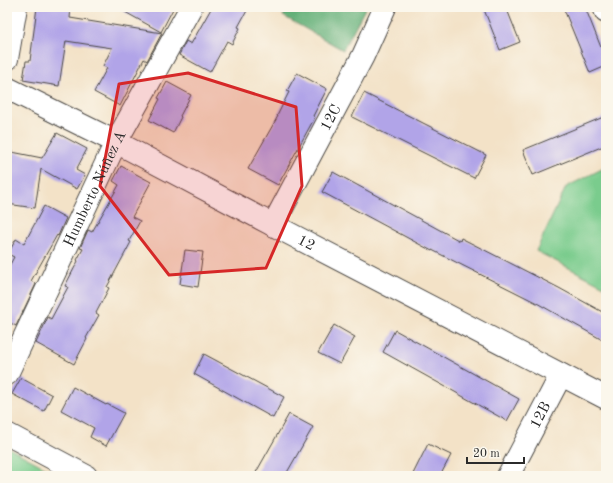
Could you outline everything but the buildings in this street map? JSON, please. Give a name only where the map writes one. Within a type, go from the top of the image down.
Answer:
[{"type":"street","points":[[7,59],[16,7]]},
{"type":"street","name":"Humberto Núñez A","points":[[7,374],[116,142],[191,7]]},
{"type":"street","name":"12C","points":[[273,225],[363,56],[384,7]]},
{"type":"street","points":[[604,7],[606,12]]},
{"type":"street","name":"12","points":[[7,88],[116,142],[606,398]]},
{"type":"street","name":"12B","points":[[508,476],[561,375]]},
{"type":"street","points":[[7,434],[86,476]]},
{"type":"highlighted area","points":[[188,73],[296,107],[302,186],[266,268],[169,275],[100,186],[119,84]]},
{"type":"green space","points":[[287,7],[366,7],[343,50],[283,16]]},
{"type":"green space","points":[[606,167],[606,287],[536,251],[566,187]]},
{"type":"green space","points":[[7,447],[61,476],[7,476]]}]
